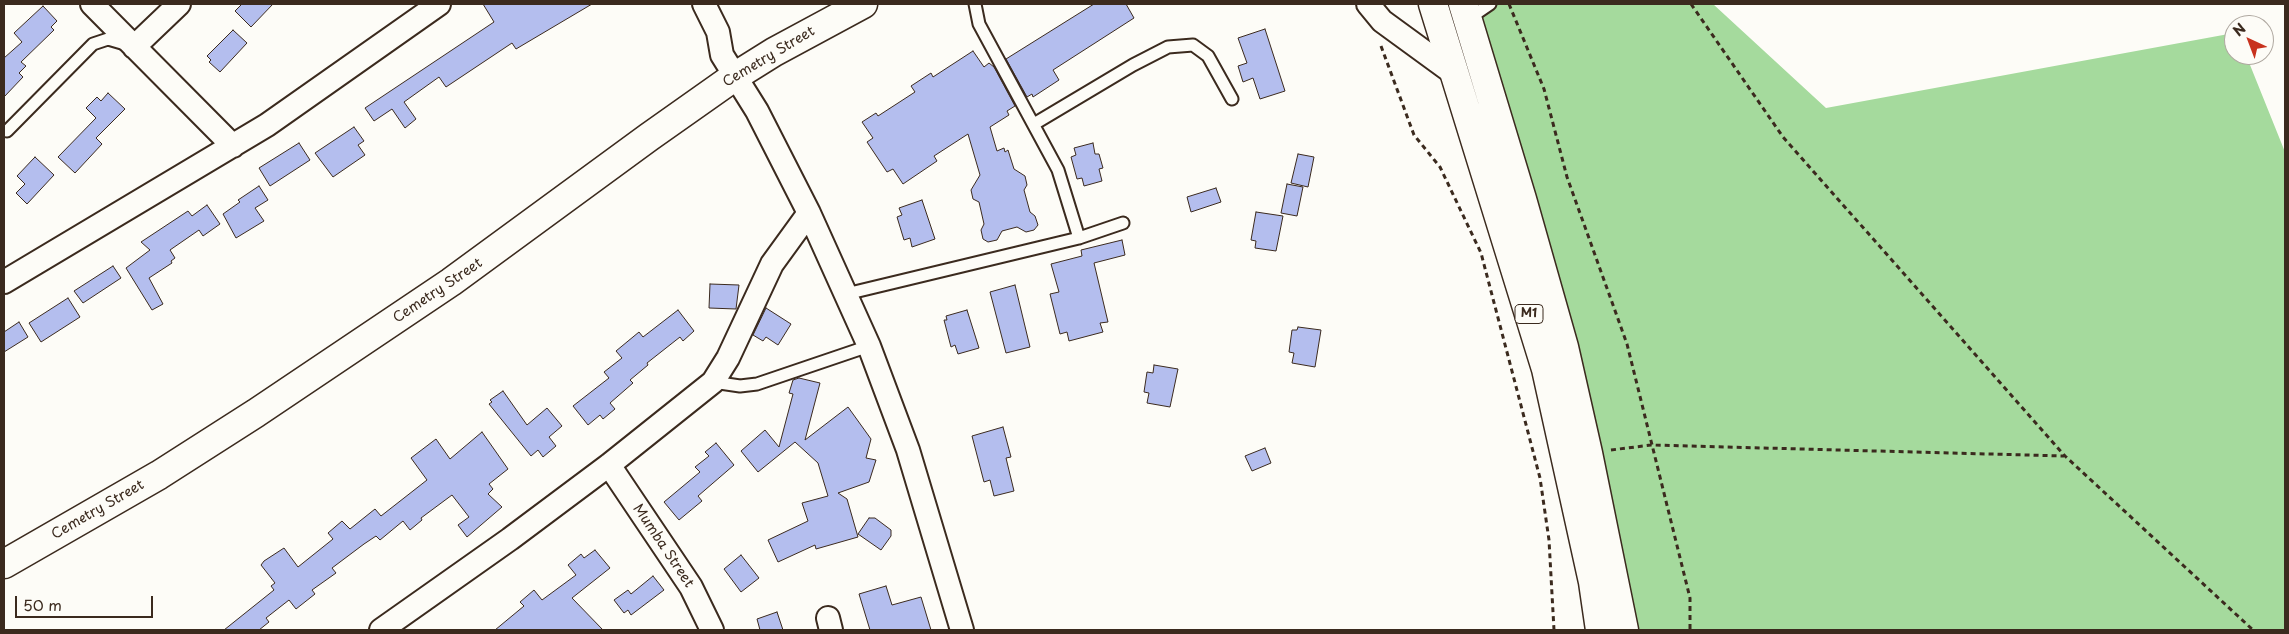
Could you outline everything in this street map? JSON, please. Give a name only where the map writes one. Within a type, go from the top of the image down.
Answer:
[{"type":"main road","name":"Cemetry Street","points":[[4,564],[159,475],[272,403],[459,277],[649,136],[734,77],[774,52],[863,4]]},
{"type":"main road","name":"M1","points":[[1433,4],[1546,369],[1593,582],[1600,630]]},
{"type":"main road","name":"M1","points":[[1465,11],[1522,199],[1564,347],[1624,630]]},
{"type":"street","points":[[92,4],[233,146]]},
{"type":"street","points":[[134,47],[179,4]]},
{"type":"street","points":[[4,282],[233,146],[298,104],[438,4]]},
{"type":"street","points":[[704,4],[718,32],[722,55],[734,77],[758,111],[810,213],[869,346],[908,450],[962,630]]},
{"type":"street","points":[[1368,4],[1382,21],[1456,75]]},
{"type":"street","points":[[381,630],[510,539],[609,465],[713,382],[728,358],[772,264],[810,213]]},
{"type":"street","name":"Mumba Street","points":[[609,465],[692,587],[712,630]]},
{"type":"lane","points":[[975,4],[979,24],[1058,170],[1079,238]]},
{"type":"lane","points":[[1465,11],[1490,4]]},
{"type":"lane","points":[[7,131],[93,44],[108,39],[134,47]]},
{"type":"lane","points":[[1034,124],[1125,69],[1168,47],[1193,45],[1208,56],[1232,99]]},
{"type":"lane","points":[[846,294],[1079,238],[1123,223]]},
{"type":"lane","points":[[713,382],[740,386],[757,384],[869,346]]},
{"type":"path","points":[[1509,4],[1544,89],[1567,177],[1627,344],[1690,598],[1690,630]]},
{"type":"path","points":[[1691,4],[1783,137],[2065,456],[2253,630]]},
{"type":"path","points":[[1378,39],[1414,135],[1440,167],[1481,253],[1540,478],[1548,532],[1554,630]]},
{"type":"path","points":[[1588,453],[1652,445],[2065,456]]},
{"type":"green space","points":[[1498,4],[1713,4],[1826,108],[2224,35],[2224,65],[2250,65],[2285,152],[2285,630],[1632,630],[1478,16]]},
{"type":"building","points":[[242,4],[273,4],[251,27],[235,11]]},
{"type":"building","points":[[483,4],[592,4],[516,49],[512,43],[446,87],[439,77],[404,102],[416,119],[405,128],[392,109],[374,121],[365,108],[494,22]]},
{"type":"building","points":[[1094,4],[1126,4],[1134,18],[1053,70],[1059,80],[1033,97],[1032,94],[1027,97],[1006,59]]},
{"type":"building","points":[[43,6],[57,21],[51,27],[54,30],[21,62],[26,66],[19,73],[23,77],[4,97],[4,58],[22,42],[14,33]]},
{"type":"building","points":[[1265,29],[1285,91],[1260,99],[1253,78],[1243,82],[1238,66],[1247,63],[1238,38]]},
{"type":"building","points":[[233,30],[247,43],[220,72],[209,62],[211,60],[207,56]]},
{"type":"building","points":[[973,51],[984,67],[989,63],[994,67],[1015,106],[1007,111],[1009,115],[990,127],[997,151],[1004,148],[1005,152],[1008,150],[1014,169],[1025,176],[1027,185],[1024,190],[1030,212],[1035,216],[1038,225],[1034,230],[1026,232],[1017,227],[1002,231],[997,240],[988,242],[983,239],[981,230],[984,224],[979,202],[973,199],[971,190],[980,175],[968,134],[934,156],[937,161],[903,184],[893,169],[887,172],[867,142],[873,138],[862,122],[876,113],[878,116],[915,92],[911,86],[931,73],[933,77]]},
{"type":"building","points":[[108,93],[125,109],[96,138],[102,144],[75,173],[58,157],[96,118],[86,108],[97,97],[101,101]]},
{"type":"building","points":[[354,127],[364,141],[358,145],[365,155],[333,177],[315,153]]},
{"type":"building","points":[[299,143],[310,160],[270,186],[259,168]]},
{"type":"building","points":[[1093,143],[1095,154],[1099,154],[1103,168],[1099,169],[1102,181],[1084,186],[1082,178],[1077,179],[1071,157],[1076,155],[1074,148]]},
{"type":"building","points":[[1298,154],[1314,157],[1308,187],[1291,183]]},
{"type":"building","points":[[35,157],[54,175],[27,204],[16,193],[25,184],[17,176]]},
{"type":"building","points":[[1287,184],[1303,187],[1297,216],[1281,213]]},
{"type":"building","points":[[259,186],[268,200],[255,208],[264,221],[236,238],[223,214],[240,202],[238,200]]},
{"type":"building","points":[[1216,188],[1221,202],[1191,212],[1187,197]]},
{"type":"building","points":[[922,200],[935,239],[912,247],[910,238],[904,240],[897,217],[902,215],[899,208]]},
{"type":"building","points":[[207,205],[220,224],[203,236],[199,230],[170,250],[175,258],[171,261],[172,263],[149,278],[163,304],[152,310],[126,268],[150,250],[141,242],[188,211],[192,216]]},
{"type":"building","points":[[1256,212],[1283,216],[1276,251],[1255,248],[1256,241],[1251,240]]},
{"type":"building","points":[[1122,240],[1125,255],[1094,263],[1108,322],[1100,323],[1103,332],[1069,341],[1067,332],[1060,334],[1050,294],[1059,292],[1051,264],[1082,256],[1081,250]]},
{"type":"building","points":[[113,266],[121,278],[83,303],[74,291]]},
{"type":"building","points":[[710,284],[739,285],[736,309],[709,308]]},
{"type":"building","points":[[1015,285],[1030,347],[1006,353],[990,292]]},
{"type":"building","points":[[68,298],[80,317],[41,342],[29,323]]},
{"type":"building","points":[[766,308],[791,324],[778,345],[766,337],[763,341],[753,335]]},
{"type":"building","points":[[678,310],[694,331],[683,341],[680,337],[647,363],[648,365],[630,380],[633,383],[610,403],[615,409],[603,419],[600,415],[588,425],[573,406],[609,378],[604,372],[622,358],[616,351],[639,332],[643,337]]},
{"type":"building","points":[[967,310],[979,348],[958,354],[955,345],[951,347],[944,320],[947,320],[946,316]]},
{"type":"building","points":[[19,322],[28,337],[4,352],[4,332]]},
{"type":"building","points":[[1298,327],[1321,330],[1315,367],[1292,363],[1294,353],[1289,352],[1292,330],[1297,330]]},
{"type":"building","points":[[1154,365],[1178,369],[1170,407],[1147,403],[1149,393],[1144,392],[1147,372],[1153,373]]},
{"type":"building","points":[[799,378],[820,383],[805,440],[848,407],[871,439],[866,458],[876,460],[869,482],[838,493],[847,499],[858,537],[816,549],[815,545],[778,562],[768,540],[808,521],[802,503],[828,496],[818,463],[795,442],[758,472],[741,451],[765,430],[779,447],[793,394],[789,393],[793,380]]},
{"type":"building","points":[[503,391],[527,425],[547,408],[562,426],[549,437],[556,446],[543,457],[538,450],[531,456],[489,404],[492,402],[490,400]]},
{"type":"building","points":[[1003,427],[1011,457],[1006,458],[1014,491],[994,496],[990,480],[984,482],[972,436]]},
{"type":"building","points":[[482,432],[508,469],[489,484],[493,489],[488,494],[502,507],[467,537],[458,525],[469,517],[452,495],[421,518],[422,520],[410,530],[403,521],[380,540],[376,536],[364,544],[332,568],[336,573],[312,590],[315,594],[296,609],[289,600],[266,618],[269,622],[259,630],[224,630],[274,590],[271,586],[275,583],[261,565],[264,561],[284,548],[298,567],[333,539],[328,533],[342,521],[350,529],[375,509],[381,516],[427,480],[411,458],[436,439],[450,459]]},
{"type":"building","points":[[716,443],[734,465],[698,496],[702,501],[679,520],[664,502],[700,472],[695,467],[709,456],[705,452]]},
{"type":"building","points":[[1265,448],[1271,463],[1252,471],[1245,456]]},
{"type":"building","points":[[869,518],[875,518],[891,530],[891,536],[881,550],[858,534]]},
{"type":"building","points":[[595,550],[610,568],[572,598],[603,630],[495,630],[524,606],[520,602],[534,590],[542,600],[576,575],[568,565],[581,554],[584,558]]},
{"type":"building","points":[[741,555],[759,578],[741,592],[724,569]]},
{"type":"building","points":[[653,576],[664,590],[631,615],[628,610],[624,613],[614,600],[628,590],[631,594]]},
{"type":"building","points":[[886,586],[892,605],[921,597],[931,630],[870,630],[859,594]]},
{"type":"building","points":[[777,612],[783,630],[760,630],[757,619]]}]
